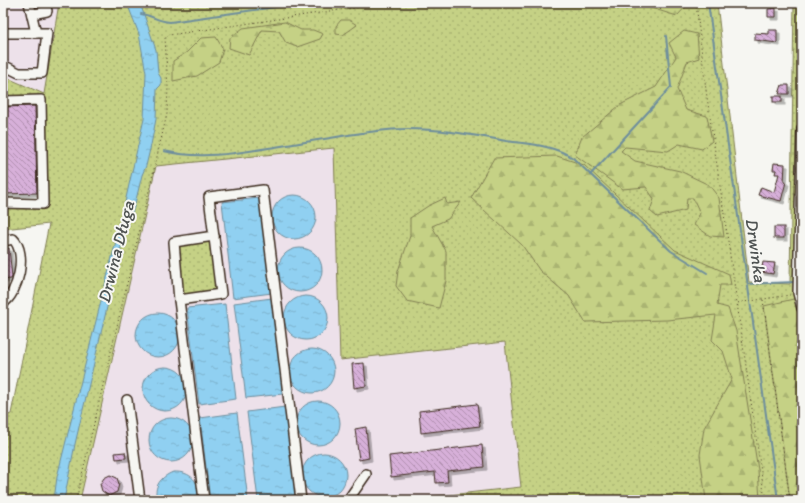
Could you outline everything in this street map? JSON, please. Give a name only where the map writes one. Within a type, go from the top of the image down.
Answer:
[{"type":"street","points":[[29,3],[36,33]]},
{"type":"street","points":[[32,14],[47,11],[45,3]]},
{"type":"street","points":[[3,33],[47,33],[42,73],[19,73],[3,65]]},
{"type":"street","points":[[3,101],[41,100],[43,204],[3,203]]},
{"type":"street","points":[[802,129],[798,293],[802,308]]},
{"type":"street","points":[[179,300],[221,294],[209,197],[262,190],[301,500]]},
{"type":"street","points":[[204,500],[179,300],[174,242],[214,236]]},
{"type":"street","points":[[3,241],[13,240],[17,243],[20,252],[21,266],[10,296],[3,302]]},
{"type":"street","points":[[127,400],[140,500]]},
{"type":"street","points":[[348,500],[366,474]]},
{"type":"path","points":[[331,3],[332,10]]},
{"type":"path","points":[[76,500],[167,114],[168,87],[166,38],[169,35],[332,10],[389,3]]},
{"type":"path","points":[[696,3],[706,90],[765,500]]},
{"type":"path","points":[[737,303],[763,300],[798,293]]},
{"type":"path","points":[[763,300],[790,500]]},
{"type":"shaded area","points":[[3,3],[59,3],[44,94],[3,76]]},
{"type":"shaded area","points":[[335,148],[340,360],[505,342],[521,487],[404,500],[80,500],[156,166]]},
{"type":"green space","points":[[59,3],[717,3],[749,282],[790,284],[794,3],[802,3],[802,500],[404,500],[521,487],[505,342],[340,360],[334,148],[156,166],[80,500],[3,500],[3,417],[11,414],[49,224],[3,229],[3,206],[45,205],[44,99],[3,99],[3,76],[44,94]]},
{"type":"green space","points":[[647,3],[689,3],[677,16],[651,8]]},
{"type":"green space","points":[[341,20],[349,20],[357,25],[343,35],[336,34],[336,26]]},
{"type":"green space","points":[[285,22],[301,30],[313,30],[323,34],[320,39],[297,47],[286,43],[279,31],[262,30],[249,55],[229,48],[230,38],[243,28]]},
{"type":"green space","points":[[684,31],[697,34],[699,58],[687,62],[677,89],[686,110],[707,116],[712,141],[702,149],[679,144],[668,151],[625,147],[621,151],[635,161],[680,171],[709,185],[719,198],[724,237],[710,236],[694,225],[700,213],[693,198],[687,198],[686,210],[657,217],[650,211],[654,199],[646,187],[622,189],[575,155],[582,137],[620,105],[656,87],[676,57],[669,43]]},
{"type":"green space","points":[[216,37],[223,49],[219,62],[197,76],[173,81],[173,61],[187,52],[201,38]]},
{"type":"green space","points":[[557,156],[584,165],[675,250],[729,274],[731,285],[720,285],[717,305],[728,308],[736,331],[758,470],[760,500],[706,500],[700,455],[704,428],[732,379],[723,351],[712,340],[716,315],[667,320],[585,322],[569,296],[540,271],[522,245],[471,198],[494,158]]},
{"type":"green space","points":[[445,198],[447,204],[461,202],[448,219],[432,226],[446,251],[446,281],[439,308],[407,301],[396,286],[398,271],[410,236],[410,218],[428,206]]},
{"type":"green space","points":[[211,239],[217,290],[180,297],[177,245]]},
{"type":"green space","points":[[802,297],[802,500],[790,500],[764,306]]},
{"type":"water","name":"Drwina Długa","points":[[127,3],[140,3],[156,50],[158,73],[161,78],[161,85],[157,89],[156,119],[151,145],[135,204],[123,239],[75,444],[64,500],[54,500],[57,477],[118,233],[144,119],[146,73],[139,34]]},
{"type":"water","points":[[294,195],[306,199],[312,205],[316,217],[312,229],[306,235],[294,239],[282,235],[276,229],[272,217],[276,205],[282,199]]},
{"type":"water","points":[[260,198],[272,293],[233,298],[222,202]]},
{"type":"water","points":[[300,248],[312,252],[318,258],[322,270],[318,282],[312,288],[300,292],[288,288],[282,282],[278,270],[282,258],[288,252]]},
{"type":"water","points":[[306,296],[318,300],[324,306],[328,318],[324,330],[318,336],[306,340],[294,336],[288,330],[284,318],[288,306],[294,300]]},
{"type":"water","points":[[272,298],[283,394],[246,398],[234,303]]},
{"type":"water","points":[[225,304],[236,399],[199,404],[187,308]]},
{"type":"water","points":[[158,313],[170,317],[176,323],[180,335],[176,347],[170,353],[158,357],[146,353],[140,347],[136,335],[140,323],[146,317]]},
{"type":"water","points":[[312,349],[324,353],[330,359],[334,371],[330,383],[324,389],[312,393],[300,389],[294,383],[290,371],[294,359],[300,353]]},
{"type":"water","points":[[165,367],[177,371],[183,377],[187,389],[183,401],[177,407],[165,411],[153,407],[147,401],[143,389],[147,377],[153,371]]},
{"type":"water","points":[[318,401],[330,405],[336,411],[340,423],[336,435],[330,441],[318,445],[306,441],[300,435],[296,423],[300,411],[306,405]]},
{"type":"water","points":[[285,407],[296,500],[258,500],[247,412]]},
{"type":"water","points":[[237,413],[248,500],[210,500],[200,418]]},
{"type":"water","points":[[171,418],[183,422],[189,428],[193,440],[189,452],[183,458],[171,462],[159,458],[153,452],[149,440],[153,428],[159,422]]},
{"type":"water","points":[[324,453],[336,457],[342,463],[346,475],[342,487],[336,493],[324,497],[312,493],[306,487],[302,475],[306,463],[312,457]]},
{"type":"water","points":[[173,472],[185,473],[193,479],[198,488],[198,500],[157,500],[157,486],[162,479]]},
{"type":"building","points":[[776,8],[776,17],[768,17],[768,9]]},
{"type":"building","points":[[769,30],[777,30],[777,43],[755,40],[755,33],[769,34]]},
{"type":"building","points":[[782,85],[789,85],[789,94],[779,94]]},
{"type":"building","points":[[773,96],[782,96],[782,102],[773,102]]},
{"type":"building","points":[[35,106],[37,193],[3,194],[3,107]]},
{"type":"building","points":[[774,163],[785,164],[784,182],[786,182],[781,201],[758,195],[761,187],[774,192],[779,174],[775,174],[776,170],[773,170]]},
{"type":"building","points":[[774,227],[784,227],[784,238],[774,238]]},
{"type":"building","points":[[9,248],[12,277],[11,279],[3,280],[3,249]]},
{"type":"building","points":[[763,262],[775,263],[773,274],[761,272]]},
{"type":"building","points":[[364,363],[366,386],[354,388],[352,364]]},
{"type":"building","points":[[477,404],[480,426],[421,433],[419,411]]},
{"type":"building","points":[[366,427],[369,458],[359,460],[355,429]]},
{"type":"building","points":[[482,445],[484,467],[447,471],[448,482],[436,483],[435,472],[391,477],[389,456]]},
{"type":"building","points":[[125,452],[126,458],[116,459],[115,453]]},
{"type":"building","points":[[110,475],[117,478],[119,484],[117,492],[109,496],[102,491],[100,484],[104,478]]},
{"type":"waterway","name":"Drwinka","points":[[141,14],[170,22],[304,3]]},
{"type":"waterway","name":"Drwinka","points":[[708,3],[778,500]]},
{"type":"waterway","points":[[590,175],[671,87],[666,36]]},
{"type":"waterway","points":[[164,151],[178,154],[220,155],[393,129],[425,129],[541,146],[558,150],[573,158],[671,251],[707,273]]},
{"type":"waterway","points":[[748,284],[795,282]]}]
